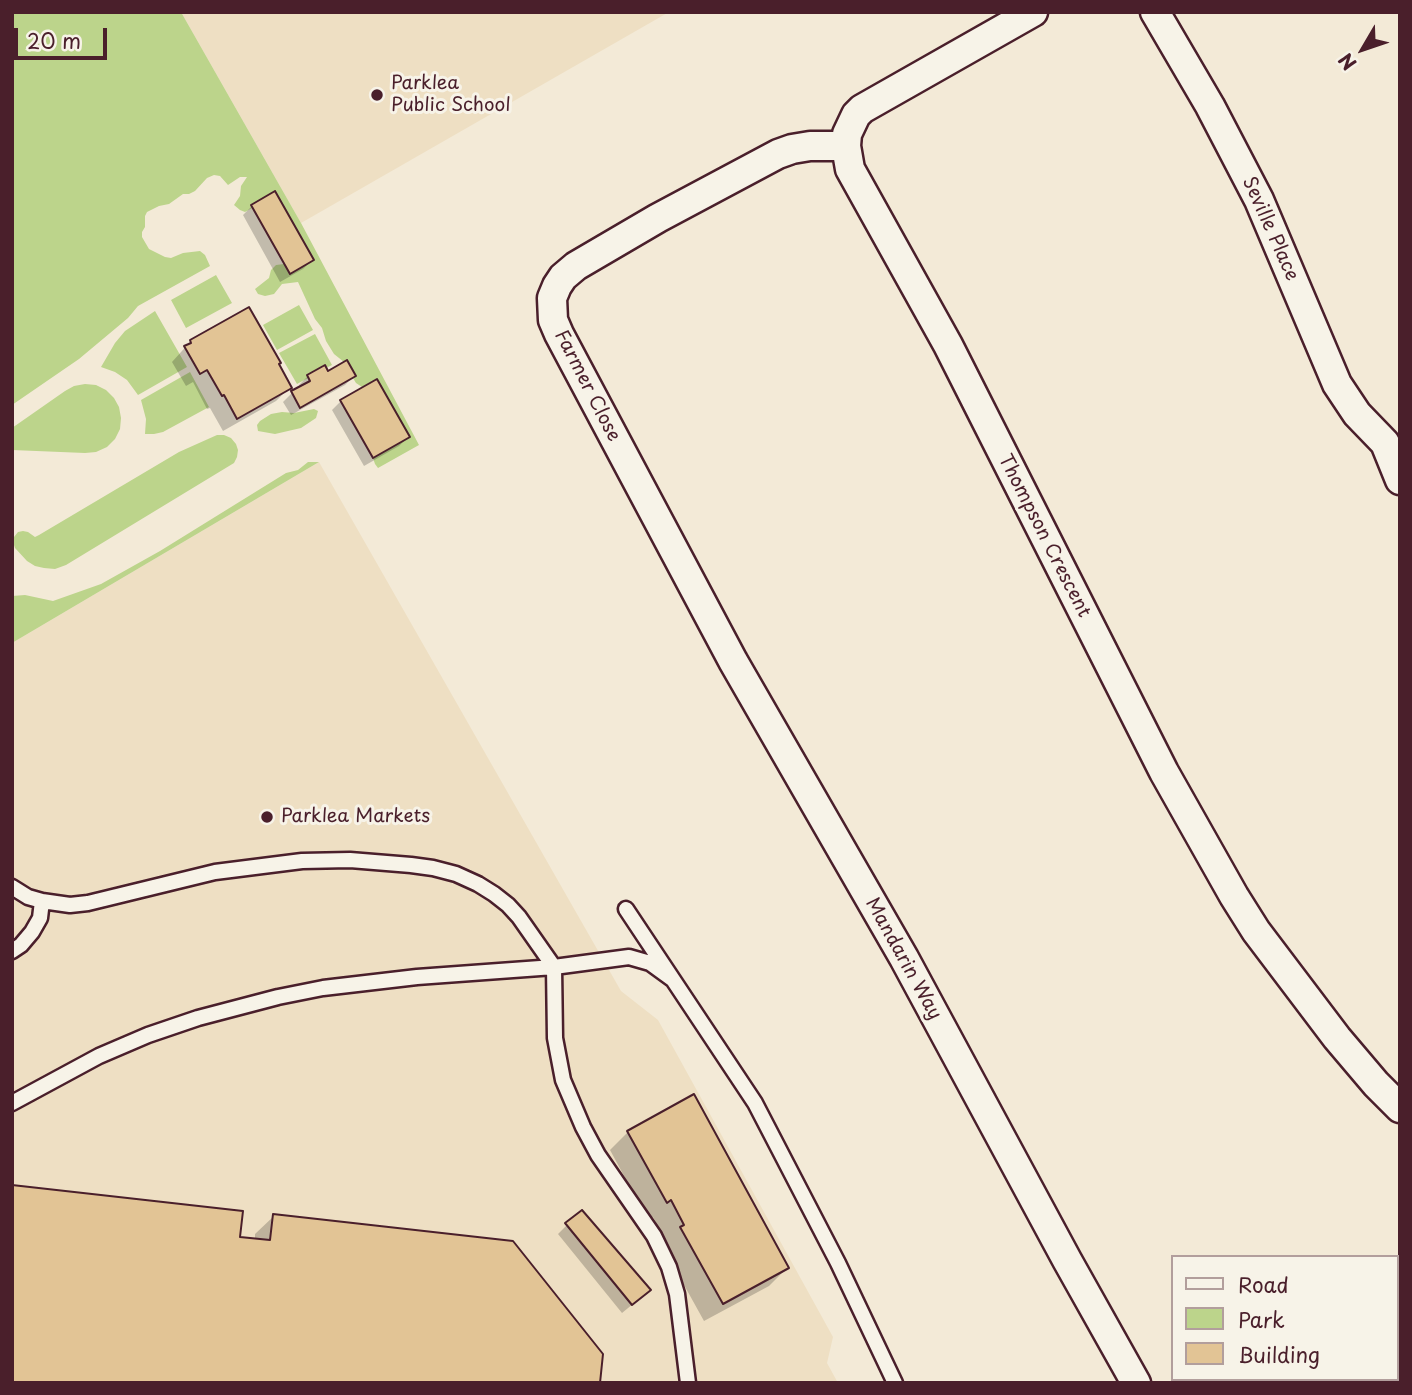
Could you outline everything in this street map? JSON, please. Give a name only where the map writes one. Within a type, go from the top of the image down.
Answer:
[{"type":"street","points":[[846,146],[846,134],[850,124],[862,109],[1033,12]]},
{"type":"street","name":"Seville Place","points":[[1155,12],[1259,200],[1337,384],[1357,414],[1385,443],[1400,480]]},
{"type":"street","name":"Farmer Close","points":[[733,661],[559,334],[553,320],[552,298],[563,277],[576,266],[658,218],[778,154],[810,146],[846,146]]},
{"type":"street","name":"Thompson Crescent","points":[[846,146],[847,159],[854,177],[948,345],[1164,772],[1234,896],[1256,931],[1337,1038],[1400,1108]]},
{"type":"street","name":"Mandarin Way","points":[[733,661],[904,958],[1136,1383]]},
{"type":"lane","points":[[12,887],[28,897],[70,905],[215,872],[261,865],[350,860],[411,865],[456,874],[495,894],[519,917],[554,967],[555,1038],[563,1080],[598,1155],[654,1236],[669,1267],[677,1294],[688,1383]]},
{"type":"lane","points":[[12,951],[32,932],[40,918],[43,901]]},
{"type":"lane","points":[[626,909],[755,1103],[838,1263],[895,1383]]},
{"type":"lane","points":[[12,1103],[99,1056],[148,1035],[240,1007],[323,988],[554,967],[629,957],[650,963],[672,979]]},
{"type":"shaded area","name":"Parklea Public School","points":[[181,12],[669,12],[301,223]]},
{"type":"shaded area","name":"Parklea Markets","points":[[319,462],[621,991],[658,1020],[833,1337],[827,1363],[838,1383],[12,1383],[12,643]]},
{"type":"green space","points":[[12,12],[181,12],[301,223],[419,445],[378,468],[373,458],[410,437],[376,379],[362,387],[356,383],[353,378],[356,376],[347,360],[344,362],[334,354],[326,341],[298,282],[282,284],[274,294],[258,294],[255,289],[269,278],[276,265],[284,264],[290,274],[314,260],[275,191],[251,205],[252,208],[245,212],[234,205],[247,177],[240,177],[228,185],[220,176],[214,175],[207,178],[195,191],[147,212],[142,237],[149,249],[171,258],[200,251],[210,266],[138,306],[128,318],[79,359],[12,405]]},
{"type":"green space","points":[[216,275],[232,303],[186,328],[171,300]]},
{"type":"green space","points":[[299,305],[313,330],[277,350],[263,325]]},
{"type":"green space","points":[[155,311],[187,367],[138,395],[127,380],[101,367],[125,331]]},
{"type":"green space","points":[[315,334],[332,365],[326,368],[324,365],[297,384],[279,353]]},
{"type":"green space","points":[[190,372],[209,407],[163,432],[145,434],[146,419],[141,400]]},
{"type":"green space","points":[[85,384],[106,390],[119,407],[120,429],[107,447],[85,453],[12,450],[12,428],[65,391]]},
{"type":"green space","points":[[314,409],[318,411],[316,418],[301,428],[275,434],[258,431],[257,425],[260,421],[271,414]]},
{"type":"green space","points":[[217,435],[231,438],[236,444],[238,450],[234,463],[66,565],[55,569],[35,566],[15,548],[13,542],[18,532],[28,532],[35,537],[179,452]]},
{"type":"green space","points":[[308,462],[319,462],[12,643],[12,596],[25,595],[53,601],[101,584]]},
{"type":"building","points":[[275,191],[314,260],[290,274],[251,205]]},
{"type":"building","points":[[249,307],[292,388],[237,419],[207,370],[200,374],[184,346]]},
{"type":"building","points":[[347,360],[356,376],[300,408],[291,391],[310,381],[307,375],[325,365],[328,371]]},
{"type":"building","points":[[377,379],[410,437],[373,458],[340,400]]},
{"type":"building","points":[[694,1094],[789,1268],[723,1304],[680,1227],[684,1225],[671,1200],[667,1203],[627,1131]]},
{"type":"building","points":[[12,1185],[243,1211],[240,1237],[270,1240],[273,1214],[513,1241],[603,1354],[600,1383],[12,1383]]},
{"type":"building","points":[[582,1210],[651,1290],[632,1305],[565,1223]]},
{"type":"place","name":"Parklea Public School","points":[[377,95]]},
{"type":"place","name":"Parklea Markets","points":[[267,817]]}]
